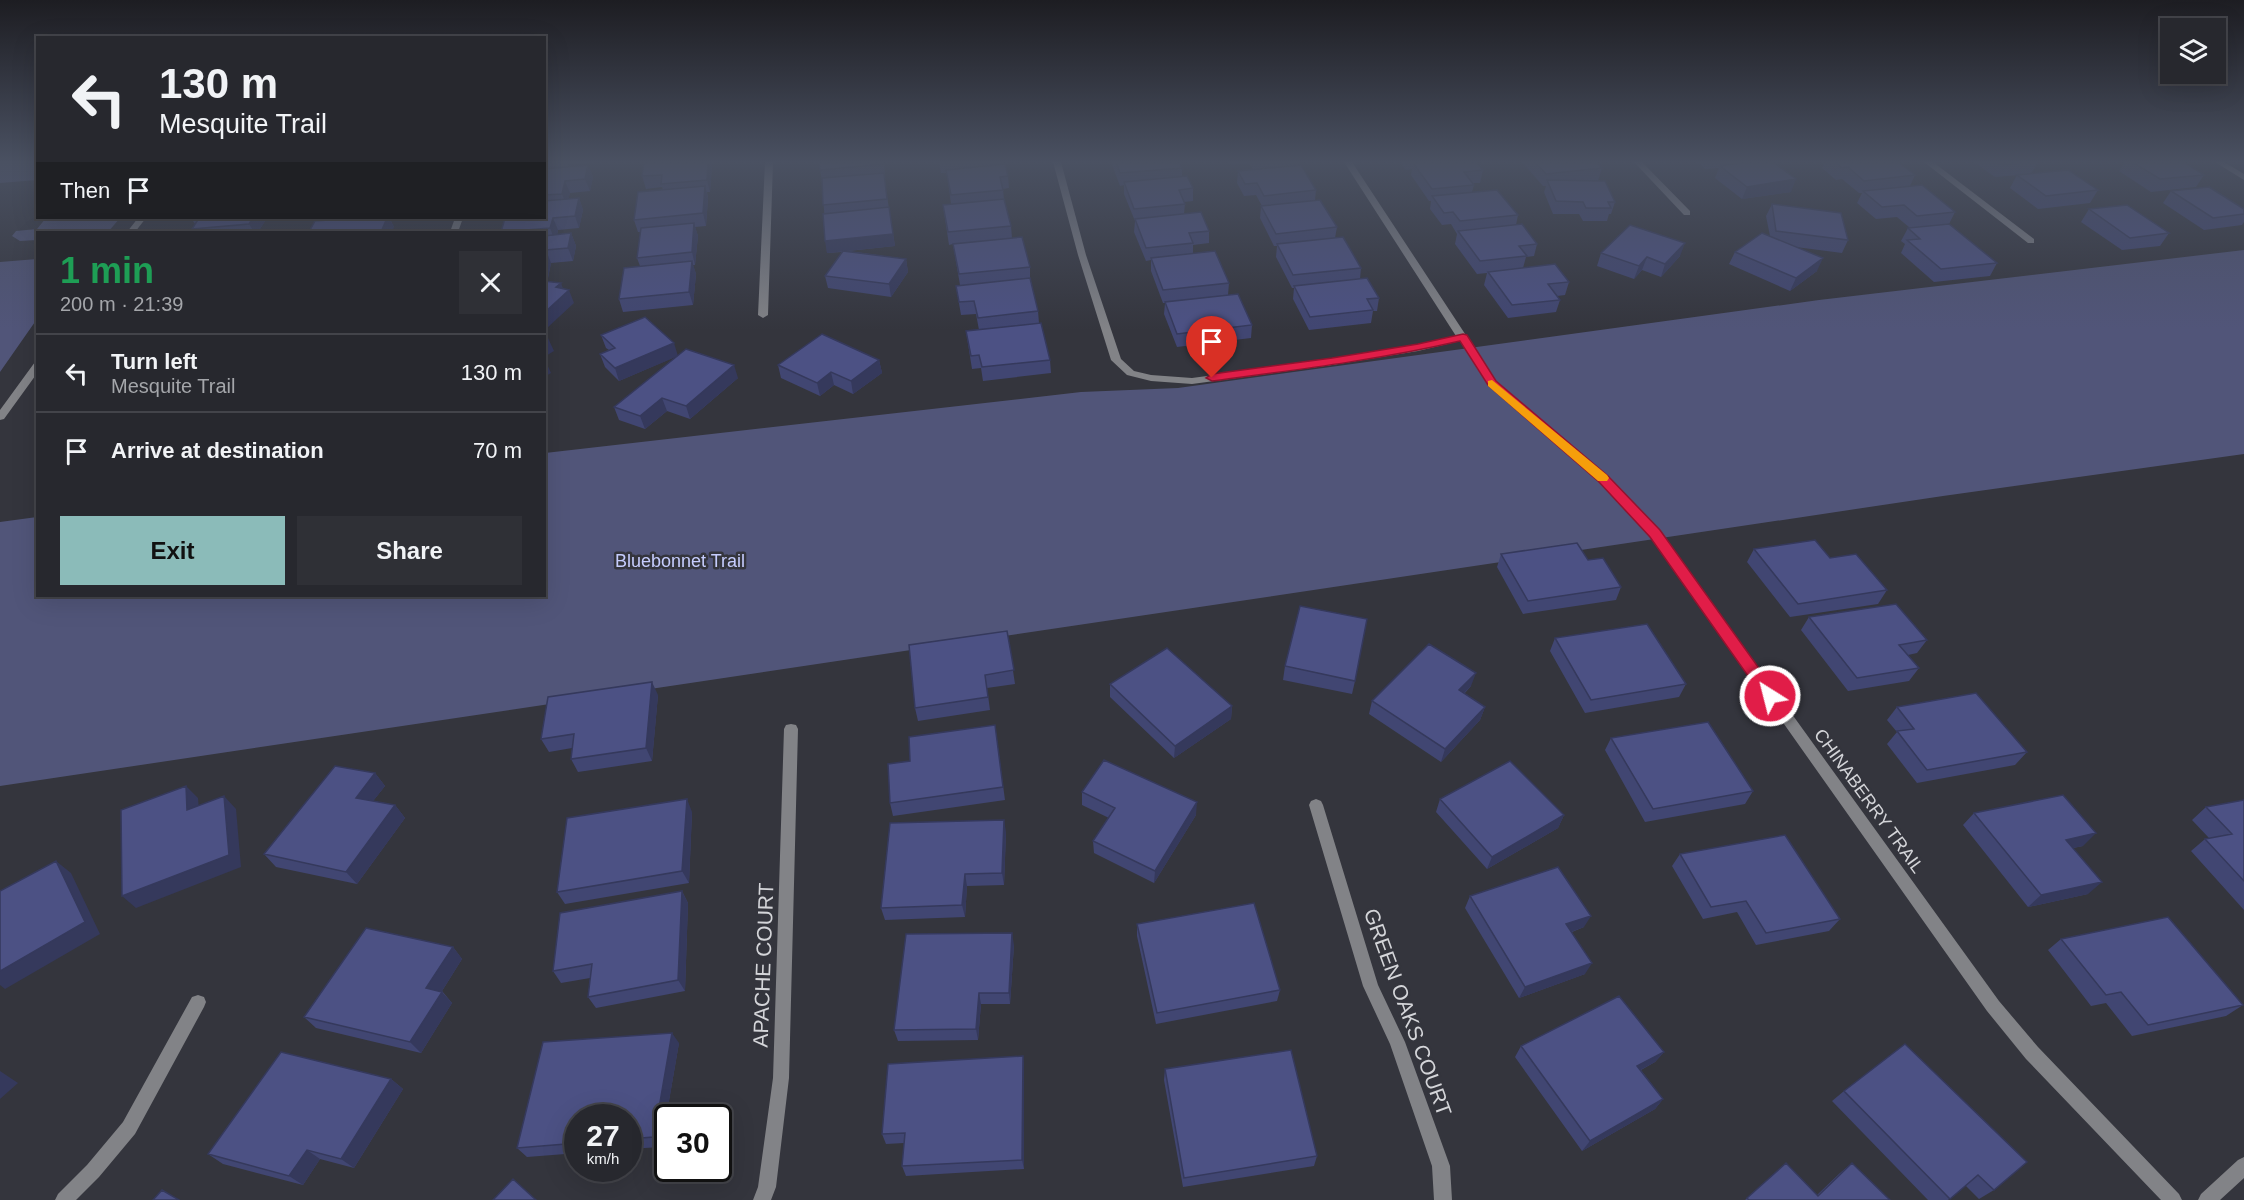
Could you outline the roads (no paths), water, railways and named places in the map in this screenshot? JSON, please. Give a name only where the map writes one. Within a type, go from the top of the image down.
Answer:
[{"type":"street","points":[[763,315],[767,218]]},
{"type":"street","points":[[1072,218],[1116,360],[1131,373],[1151,378],[1192,381],[1332,362],[1418,348],[1463,337]]},
{"type":"street","name":"CHINABERRY TRAIL","points":[[1385,218],[1492,383],[1603,479],[1655,533],[1993,1006],[2032,1053],[2173,1200]]},
{"type":"street","points":[[2001,218],[2031,241]]},
{"type":"street","points":[[132,231],[141,219]]},
{"type":"street","points":[[0,417],[36,367]]},
{"type":"street","name":"APACHE COURT","points":[[762,1200],[767,1187],[781,1078],[791,729]]},
{"type":"street","name":"GREEN OAKS COURT","points":[[1316,805],[1371,986],[1397,1042],[1441,1166],[1443,1200]]},
{"type":"street","points":[[64,1200],[93,1171],[129,1128],[198,1002]]},
{"type":"street","points":[[2206,1200],[2244,1166]]},
{"type":"park label","name":"Bluebonnet Trail","points":[[680,561]]}]
